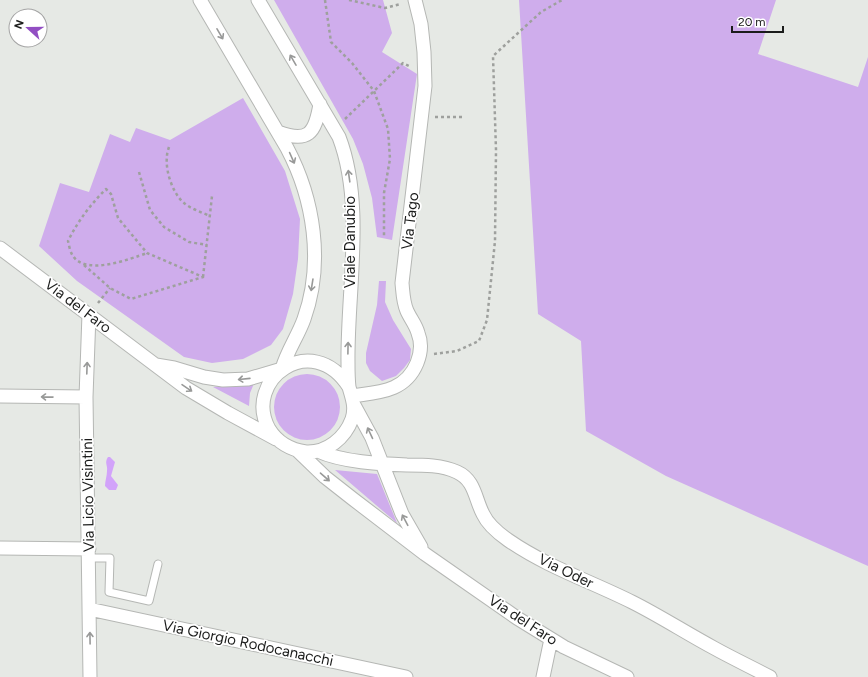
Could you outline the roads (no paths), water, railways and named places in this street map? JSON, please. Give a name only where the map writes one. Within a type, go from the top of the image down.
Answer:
[{"type":"street","points":[[200,0],[291,155],[307,198],[313,228],[315,254],[309,301],[304,319],[286,356],[282,369],[272,379],[266,390],[263,403],[264,416],[269,429],[277,439],[286,446],[308,452],[318,451],[330,446],[340,439],[348,429],[352,417],[352,396]]},
{"type":"street","name":"Viale Danubio","points":[[258,0],[339,137],[347,162],[353,227],[348,350],[352,396]]},
{"type":"street","name":"Via Tago","points":[[352,396],[386,391],[397,387],[412,373],[419,355],[420,340],[417,330],[407,310],[403,297],[402,283],[426,75],[422,34],[415,0]]},
{"type":"street","points":[[278,132],[293,137],[308,134],[315,125],[320,104]]},
{"type":"street","name":"Via del Faro","points":[[0,248],[176,381],[202,398],[277,439]]},
{"type":"street","name":"Via Licio Visintini","points":[[89,314],[86,397],[90,677]]},
{"type":"street","points":[[156,365],[174,368],[204,377],[223,380],[248,379],[303,361],[314,361],[325,364],[335,370],[343,377],[368,430],[402,514],[425,554]]},
{"type":"street","points":[[0,396],[86,397]]},
{"type":"street","name":"Via del Faro","points":[[297,450],[336,486],[425,554],[523,622],[551,639],[627,677]]},
{"type":"street","name":"Via Oder","points":[[318,451],[334,457],[382,464],[436,466],[462,474],[471,484],[482,514],[490,525],[510,542],[561,571],[632,603],[770,677]]},
{"type":"street","points":[[0,548],[89,553]]},
{"type":"street","name":"Via Giorgio Rodocanacchi","points":[[89,609],[406,677]]},
{"type":"street","points":[[543,677],[551,639]]},
{"type":"lane","points":[[89,553],[110,558],[109,592],[148,601],[158,564]]}]
